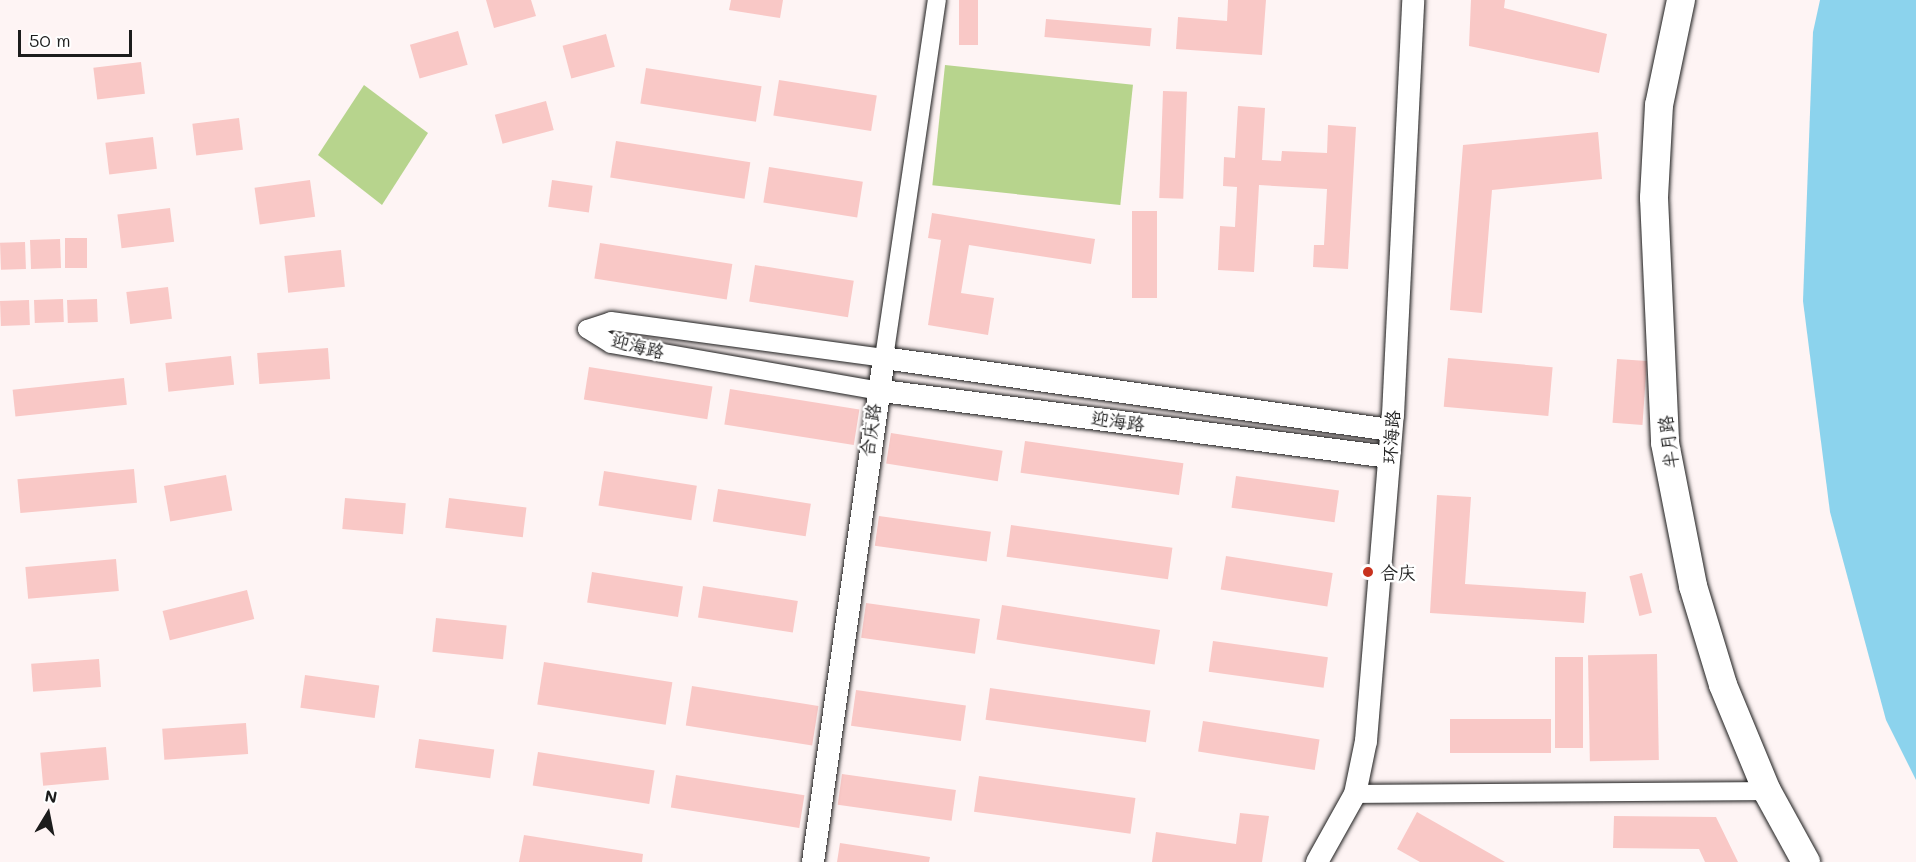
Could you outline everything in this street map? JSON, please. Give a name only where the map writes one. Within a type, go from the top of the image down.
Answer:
[{"type":"main road","name":"半月路","points":[[1681,0],[1659,105],[1654,198],[1665,443],[1694,586],[1723,686],[1767,791],[1806,862]]},
{"type":"street","name":"合庆路","points":[[813,862],[875,390],[884,358],[937,0]]},
{"type":"street","name":"环海路","points":[[1317,862],[1355,794],[1366,741],[1389,457],[1413,0]]},
{"type":"street","name":"迎海路","points":[[1389,457],[875,390],[611,344],[587,329],[611,321],[1390,430]]},
{"type":"street","points":[[1355,794],[1767,791]]},
{"type":"green space","points":[[945,65],[1133,85],[1120,205],[932,185]]},
{"type":"green space","points":[[364,85],[428,133],[382,205],[318,155]]},
{"type":"water","points":[[1820,0],[1916,0],[1916,780],[1886,720],[1830,512],[1803,301],[1813,32]]},
{"type":"building","points":[[486,0],[531,0],[536,16],[494,28]]},
{"type":"building","points":[[731,0],[783,0],[780,18],[729,10]]},
{"type":"building","points":[[959,0],[978,0],[978,45],[959,45]]},
{"type":"building","points":[[1228,0],[1266,0],[1262,55],[1176,49],[1178,17],[1227,21]]},
{"type":"building","points":[[1471,0],[1505,0],[1504,8],[1607,34],[1599,73],[1469,46]]},
{"type":"building","points":[[1046,19],[1152,28],[1150,46],[1044,37]]},
{"type":"building","points":[[458,31],[468,65],[420,78],[410,45]]},
{"type":"building","points":[[606,34],[615,67],[571,78],[563,46]]},
{"type":"building","points":[[141,62],[145,94],[97,100],[93,68]]},
{"type":"building","points":[[646,68],[762,86],[756,122],[640,104]]},
{"type":"building","points":[[779,80],[877,95],[871,131],[773,116]]},
{"type":"building","points":[[1163,91],[1187,92],[1183,199],[1159,198]]},
{"type":"building","points":[[546,101],[554,130],[503,144],[495,115]]},
{"type":"building","points":[[1238,106],[1265,108],[1262,160],[1281,161],[1282,151],[1327,153],[1328,125],[1356,127],[1348,269],[1313,267],[1314,245],[1324,245],[1327,189],[1259,185],[1254,272],[1218,270],[1220,226],[1235,227],[1237,187],[1223,186],[1224,157],[1235,158]]},
{"type":"building","points":[[239,118],[243,150],[196,155],[192,124]]},
{"type":"building","points":[[1598,132],[1602,179],[1492,190],[1482,313],[1450,310],[1463,145]]},
{"type":"building","points":[[153,137],[157,169],[109,175],[105,143]]},
{"type":"building","points":[[616,141],[750,162],[745,199],[610,178]]},
{"type":"building","points":[[769,167],[863,182],[857,217],[763,203]]},
{"type":"building","points":[[310,180],[315,217],[260,224],[255,188]]},
{"type":"building","points":[[552,180],[593,186],[589,212],[548,207]]},
{"type":"building","points":[[170,208],[174,242],[122,248],[117,214]]},
{"type":"building","points":[[1132,211],[1157,211],[1157,298],[1132,298]]},
{"type":"building","points":[[932,213],[1095,239],[1091,264],[969,245],[961,293],[994,298],[988,335],[928,325],[941,240],[928,238]]},
{"type":"building","points":[[65,238],[87,238],[87,268],[65,268]]},
{"type":"building","points":[[60,239],[61,268],[31,269],[30,240]]},
{"type":"building","points":[[25,242],[26,269],[1,270],[0,243]]},
{"type":"building","points":[[600,243],[732,264],[727,300],[594,279]]},
{"type":"building","points":[[341,250],[345,287],[288,293],[284,256]]},
{"type":"building","points":[[755,265],[854,281],[848,317],[749,302]]},
{"type":"building","points":[[168,287],[172,319],[130,324],[126,292]]},
{"type":"building","points":[[63,299],[64,322],[35,323],[34,300]]},
{"type":"building","points":[[97,299],[98,322],[68,323],[67,300]]},
{"type":"building","points":[[29,300],[30,325],[1,326],[0,301]]},
{"type":"building","points":[[328,348],[330,379],[259,384],[257,353]]},
{"type":"building","points":[[231,356],[234,385],[168,392],[165,363]]},
{"type":"building","points":[[1448,358],[1553,367],[1548,416],[1444,407]]},
{"type":"building","points":[[1617,359],[1647,361],[1642,425],[1613,423]]},
{"type":"building","points":[[589,367],[712,387],[707,419],[584,400]]},
{"type":"building","points":[[124,378],[127,405],[15,417],[13,390]]},
{"type":"building","points":[[730,389],[859,409],[854,445],[724,425]]},
{"type":"building","points":[[891,433],[1003,451],[998,481],[886,464]]},
{"type":"building","points":[[1025,441],[1183,463],[1179,495],[1021,473]]},
{"type":"building","points":[[134,469],[137,503],[20,513],[17,479]]},
{"type":"building","points":[[604,471],[697,486],[691,520],[599,506]]},
{"type":"building","points":[[226,475],[232,510],[170,521],[164,486]]},
{"type":"building","points":[[1236,476],[1339,490],[1335,522],[1232,508]]},
{"type":"building","points":[[718,489],[811,504],[806,536],[713,522]]},
{"type":"building","points":[[1437,495],[1471,497],[1465,584],[1586,592],[1584,623],[1430,613]]},
{"type":"building","points":[[345,498],[406,503],[403,534],[342,529]]},
{"type":"building","points":[[449,498],[526,508],[523,537],[445,528]]},
{"type":"building","points":[[879,516],[991,532],[987,561],[875,546]]},
{"type":"building","points":[[1011,525],[1172,548],[1168,579],[1007,557]]},
{"type":"building","points":[[1226,556],[1333,573],[1327,606],[1221,590]]},
{"type":"building","points":[[116,559],[119,591],[28,599],[25,567]]},
{"type":"building","points":[[592,572],[683,586],[678,617],[587,603]]},
{"type":"building","points":[[1642,573],[1652,613],[1639,616],[1629,576]]},
{"type":"building","points":[[703,586],[798,601],[793,633],[698,618]]},
{"type":"building","points":[[247,590],[254,619],[170,640],[163,611]]},
{"type":"building","points":[[866,603],[980,619],[975,654],[861,638]]},
{"type":"building","points":[[1002,605],[1160,630],[1155,665],[997,640]]},
{"type":"building","points":[[436,618],[507,625],[503,659],[432,652]]},
{"type":"building","points":[[1213,641],[1328,657],[1324,688],[1209,672]]},
{"type":"building","points":[[1657,654],[1659,760],[1590,761],[1588,655]]},
{"type":"building","points":[[1555,657],[1583,657],[1583,748],[1555,748]]},
{"type":"building","points":[[99,659],[101,687],[33,692],[31,664]]},
{"type":"building","points":[[544,662],[672,682],[666,725],[537,704]]},
{"type":"building","points":[[305,675],[379,685],[375,718],[300,708]]},
{"type":"building","points":[[692,686],[818,706],[812,746],[686,726]]},
{"type":"building","points":[[990,688],[1150,711],[1146,742],[986,720]]},
{"type":"building","points":[[856,690],[966,705],[961,741],[851,726]]},
{"type":"building","points":[[1450,719],[1551,719],[1551,753],[1450,753]]},
{"type":"building","points":[[1203,721],[1320,739],[1315,770],[1198,752]]},
{"type":"building","points":[[246,723],[248,754],[164,760],[162,729]]},
{"type":"building","points":[[419,739],[494,750],[490,778],[415,768]]},
{"type":"building","points":[[106,747],[109,780],[43,786],[40,753]]},
{"type":"building","points":[[538,752],[655,770],[649,804],[533,786]]},
{"type":"building","points":[[842,774],[956,790],[952,821],[838,805]]},
{"type":"building","points":[[676,775],[804,795],[799,828],[671,808]]},
{"type":"building","points":[[979,776],[1135,798],[1130,834],[974,812]]},
{"type":"building","points":[[1417,812],[1505,862],[1420,862],[1397,849]]},
{"type":"building","points":[[1240,813],[1269,816],[1262,862],[1152,862],[1156,832],[1236,844]]},
{"type":"building","points":[[1614,816],[1716,817],[1738,862],[1705,862],[1699,849],[1613,848]]},
{"type":"building","points":[[524,835],[643,854],[642,862],[519,862]]},
{"type":"building","points":[[840,843],[930,857],[929,862],[837,862]]},
{"type":"place","name":"合庆","points":[[1368,572]]}]
